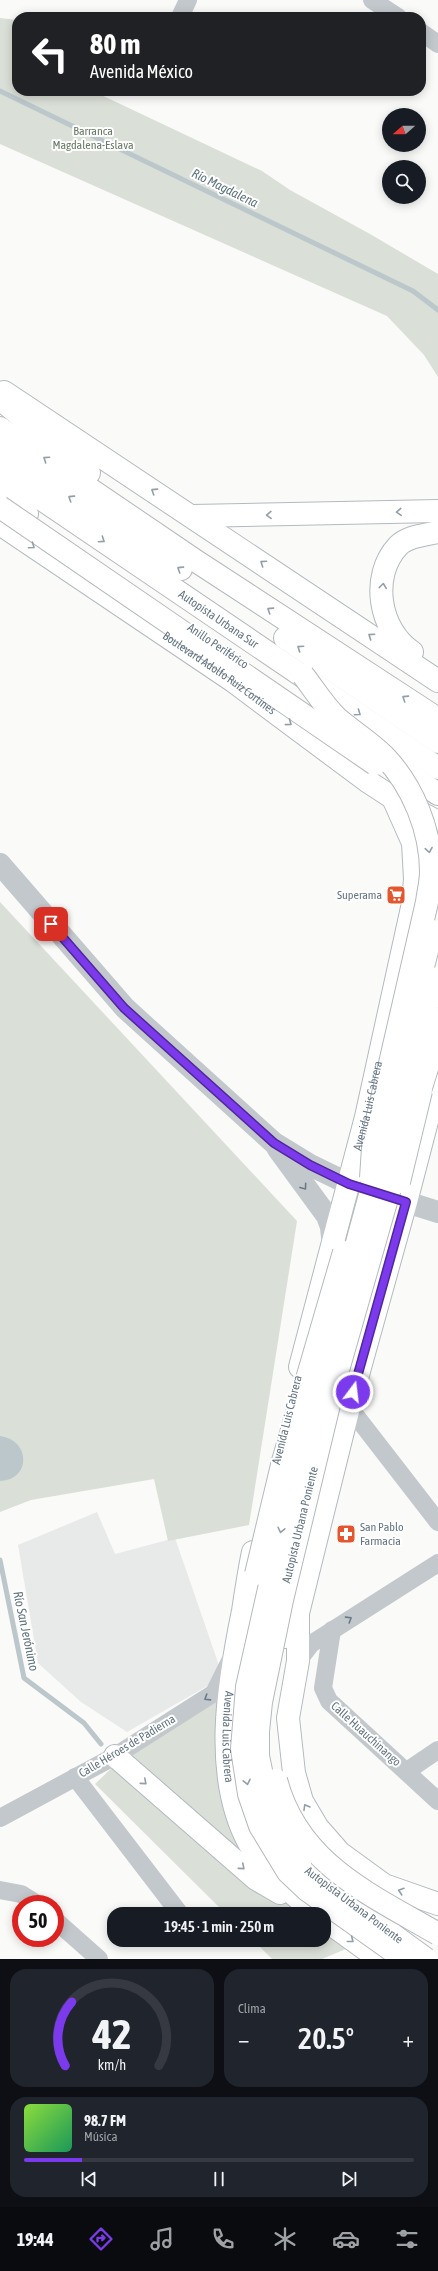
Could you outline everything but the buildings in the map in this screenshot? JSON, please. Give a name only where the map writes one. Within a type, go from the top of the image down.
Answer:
[{"type":"main road","points":[[0,390],[192,516],[438,681]]},
{"type":"main road","points":[[0,399],[196,562]]},
{"type":"main road","points":[[0,428],[196,562],[438,719]]},
{"type":"main road","name":"Autopista Urbana Sur","points":[[0,452],[248,612],[438,742]]},
{"type":"main road","name":"Autopista Urbana Sur","points":[[0,471],[303,675],[438,768]]},
{"type":"main road","name":"Anillo Periférico","points":[[0,495],[151,601],[438,794]]},
{"type":"main road","points":[[0,506],[412,790],[429,805],[438,826]]},
{"type":"main road","points":[[192,516],[438,511]]},
{"type":"main road","name":"Boulevard Adolfo Ruiz Cortines","points":[[0,524],[233,681],[393,798],[438,822]]},
{"type":"main road","points":[[438,532],[412,537],[399,546],[389,560],[384,578],[382,596],[388,625],[401,644],[438,671]]},
{"type":"main road","points":[[303,675],[337,717],[385,757],[399,777],[415,805],[424,826],[430,851],[431,874],[427,902],[374,1133],[370,1195]]},
{"type":"main road","name":"Avenida Luis Cabrera","points":[[309,1907],[268,1870],[251,1846],[243,1830],[232,1793],[230,1774],[227,1728],[231,1668],[252,1555],[314,1310],[333,1248],[349,1184],[413,903],[415,879],[413,843],[393,798]]},
{"type":"main road","points":[[230,1774],[240,1668],[256,1574],[283,1461],[417,995],[438,898]]},
{"type":"main road","points":[[370,1195],[392,1143],[423,1015],[438,978]]},
{"type":"main road","points":[[438,1019],[403,1168],[342,1385],[300,1560],[291,1620],[268,1695],[265,1731],[266,1761],[270,1782],[283,1818],[304,1855],[319,1869],[363,1902],[392,1913],[438,1919]]},
{"type":"main road","name":"Autopista Urbana Poniente","points":[[426,1959],[320,1882],[300,1863],[286,1843],[272,1814],[258,1756],[260,1702],[282,1600],[334,1384],[398,1159],[438,1033]]},
{"type":"main road","points":[[438,1079],[406,1202],[277,1670],[270,1731],[275,1773],[280,1796],[295,1824],[316,1854],[336,1872],[438,1934]]},
{"type":"main road","name":"Autopista Urbana Poniente","points":[[370,1195],[338,1308],[279,1541],[248,1687],[242,1749],[249,1794],[260,1826],[288,1872],[307,1890],[404,1959]]},
{"type":"main road","points":[[314,1310],[332,1300],[344,1299],[358,1304],[366,1317],[369,1336]]},
{"type":"main road","points":[[291,1620],[298,1661],[288,1718],[289,1740],[294,1773],[302,1801],[318,1828],[340,1853],[384,1885],[438,1904]]},
{"type":"main road","points":[[114,1756],[256,1879],[305,1907]]},
{"type":"main road","points":[[331,1924],[379,1959]]},
{"type":"street","points":[[182,12],[188,0]]},
{"type":"street","points":[[372,0],[390,12]]},
{"type":"street","points":[[426,36],[438,44]]},
{"type":"street","points":[[0,864],[124,1008],[274,1143],[310,1165],[349,1184],[438,1212]]},
{"type":"street","points":[[274,1143],[327,1216],[331,1227],[333,1248]]},
{"type":"street","points":[[349,1407],[438,1522]]},
{"type":"street","points":[[298,1661],[311,1644],[438,1563]]},
{"type":"street","name":"Calle Huauchinango","points":[[332,1630],[323,1688],[328,1701],[407,1771],[438,1801]]},
{"type":"street","name":"Calle Héroes de Padierna","points":[[0,1818],[114,1756],[214,1693],[234,1653]]},
{"type":"street","points":[[407,1771],[438,1750]]},
{"type":"street","points":[[75,1777],[175,1907]]},
{"type":"street","points":[[0,1890],[22,1895]]},
{"type":"street","points":[[64,1928],[99,1959]]},
{"type":"shaded area","points":[[0,1436],[10,1439],[17,1445],[22,1452],[23,1460],[22,1467],[17,1474],[10,1479],[0,1481]]},
{"type":"shaded area","points":[[97,1512],[115,1554],[175,1538],[223,1677],[127,1732],[81,1702],[38,1663],[18,1545]]},
{"type":"green space","name":"Barranca Magdalena-Eslava","points":[[0,18],[12,19],[12,96],[103,96],[262,171],[290,190],[370,234],[438,274],[438,377],[424,355],[387,316],[0,144]]},
{"type":"green space","points":[[0,902],[297,1221],[249,1525],[168,1541],[154,1479],[31,1500],[0,1512]]},
{"type":"green space","points":[[230,1663],[225,1748],[319,1907],[219,1907],[95,1784],[118,1762],[215,1694]]},
{"type":"green space","points":[[331,1920],[360,1943],[322,1959],[272,1959],[260,1947],[331,1947]]},
{"type":"waterway","name":"Río Magdalena","points":[[0,91],[413,291],[438,310]]},
{"type":"waterway","name":"Río San Jerónimo","points":[[0,1560],[24,1678],[84,1723],[101,1744]]},
{"type":"place","name":"Superama","points":[[396,895]]},
{"type":"place","name":"San Pablo Farmacia","points":[[346,1534]]},
{"type":"route","points":[[51,924],[124,1008],[274,1143],[310,1165],[349,1184],[406,1202],[353,1392]]}]
